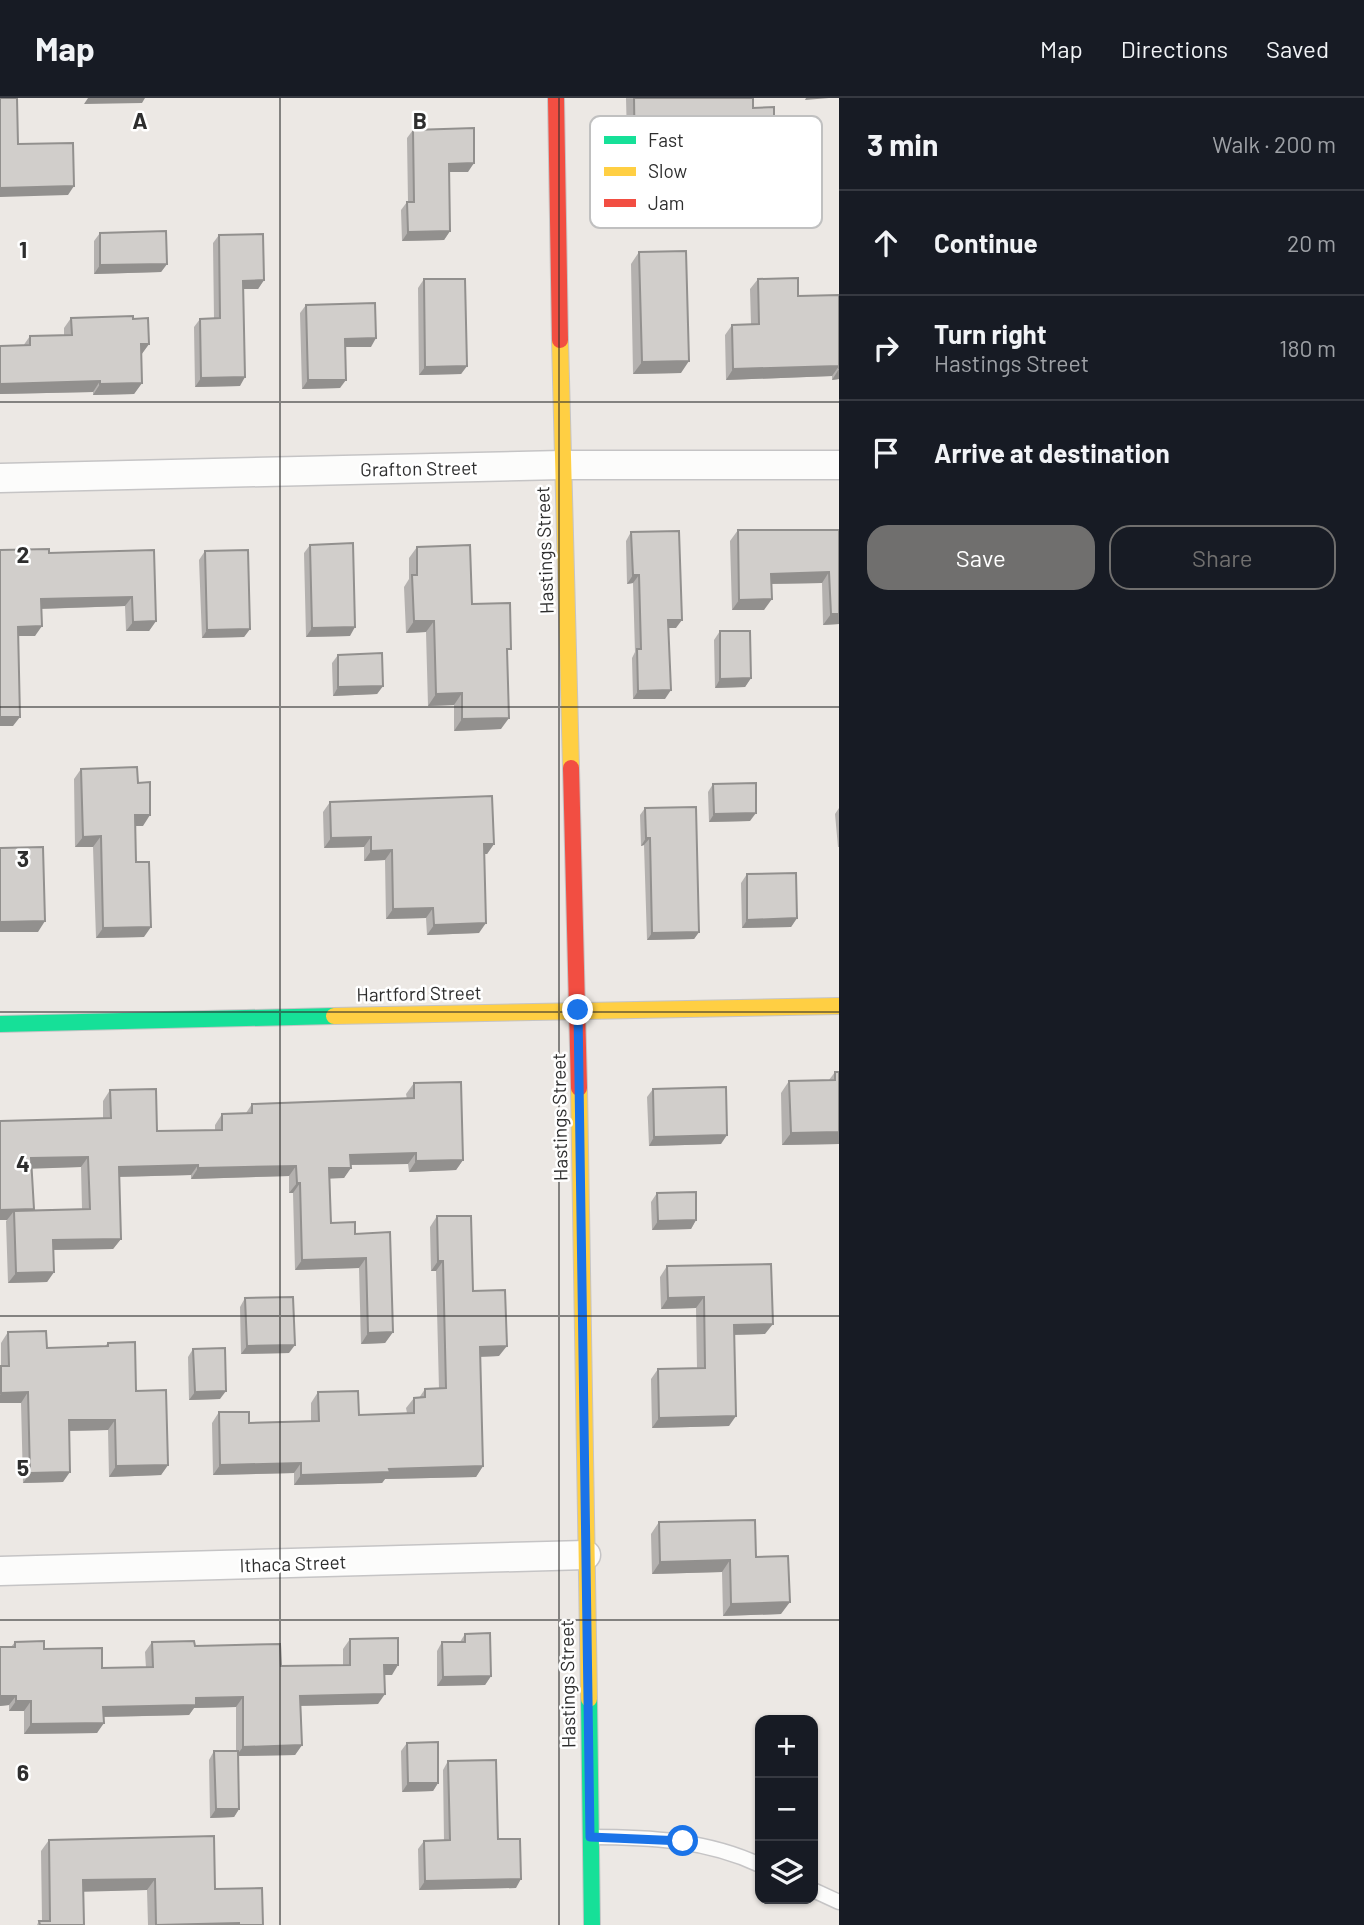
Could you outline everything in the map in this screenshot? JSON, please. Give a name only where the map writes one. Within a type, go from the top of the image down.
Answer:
[{"type":"street","name":"Hastings Street","points":[[556,98],[562,465],[578,1010],[592,1925]]},
{"type":"street","name":"Grafton Street","points":[[0,478],[562,465],[839,465]]},
{"type":"street","name":"Hartford Street","points":[[0,1024],[839,1006]]},
{"type":"street","name":"Ithaca Street","points":[[0,1571],[586,1555]]},
{"type":"lane","points":[[590,1837],[683,1841],[717,1849],[755,1863]]},
{"type":"lane","points":[[818,1892],[839,1902]]},
{"type":"building","points":[[0,98],[17,98],[18,144],[73,143],[74,186],[0,188]]},
{"type":"building","points":[[634,98],[753,98],[753,108],[774,107],[774,116],[634,116]]},
{"type":"building","points":[[474,128],[474,163],[449,164],[450,231],[408,232],[407,202],[414,202],[413,130]]},
{"type":"building","points":[[166,231],[167,264],[100,265],[100,233]]},
{"type":"building","points":[[263,234],[264,280],[243,281],[245,377],[201,378],[200,319],[220,318],[219,235]]},
{"type":"building","points":[[686,251],[689,361],[642,362],[639,252]]},
{"type":"building","points":[[798,278],[798,296],[839,295],[839,366],[733,369],[732,325],[759,324],[758,279]]},
{"type":"building","points":[[424,279],[465,279],[467,366],[425,367]]},
{"type":"building","points":[[375,303],[376,338],[345,339],[346,380],[308,380],[306,305]]},
{"type":"building","points":[[133,316],[133,319],[148,318],[149,344],[141,344],[142,383],[100,384],[100,381],[0,384],[0,346],[30,345],[30,336],[72,335],[71,318]]},
{"type":"building","points":[[738,530],[839,530],[839,614],[831,614],[829,572],[771,574],[772,599],[739,600]]},
{"type":"building","points":[[679,531],[682,620],[668,620],[671,690],[638,691],[637,649],[641,649],[639,575],[633,575],[631,532]]},
{"type":"building","points":[[353,543],[355,627],[312,628],[310,545]]},
{"type":"building","points":[[470,545],[472,604],[510,603],[511,649],[507,649],[509,718],[462,719],[462,693],[436,694],[434,621],[414,621],[412,575],[417,575],[417,547]]},
{"type":"building","points":[[49,549],[49,553],[154,550],[156,621],[133,622],[132,597],[41,599],[42,626],[18,627],[20,717],[0,717],[0,550]]},
{"type":"building","points":[[248,550],[250,629],[207,630],[205,551]]},
{"type":"building","points":[[720,631],[750,631],[751,678],[720,679]]},
{"type":"building","points":[[382,653],[383,686],[338,687],[338,655]]},
{"type":"building","points":[[137,767],[138,783],[150,782],[150,815],[135,815],[136,862],[149,862],[151,927],[103,928],[101,836],[83,837],[81,769]]},
{"type":"building","points":[[756,783],[756,813],[714,814],[713,784]]},
{"type":"building","points":[[492,796],[494,844],[484,844],[486,923],[434,925],[433,908],[393,909],[392,850],[371,851],[371,837],[331,838],[330,802]]},
{"type":"building","points":[[696,807],[699,932],[652,933],[650,838],[646,838],[645,808]]},
{"type":"building","points":[[43,847],[45,921],[0,922],[0,848]]},
{"type":"building","points":[[796,873],[797,918],[747,920],[747,874]]},
{"type":"building","points":[[835,1072],[839,1072],[839,1132],[791,1133],[789,1081],[835,1080]]},
{"type":"building","points":[[461,1082],[463,1160],[416,1161],[416,1153],[350,1155],[351,1168],[329,1168],[331,1223],[355,1222],[355,1234],[390,1232],[393,1332],[368,1333],[366,1258],[302,1260],[300,1183],[297,1183],[296,1166],[119,1167],[121,1239],[53,1240],[54,1272],[16,1273],[14,1211],[90,1209],[88,1157],[31,1158],[34,1209],[0,1210],[0,1121],[111,1118],[110,1090],[156,1089],[157,1131],[222,1130],[222,1114],[252,1113],[252,1104],[414,1098],[414,1083]]},
{"type":"building","points":[[726,1087],[727,1135],[654,1137],[653,1089]]},
{"type":"building","points":[[696,1192],[696,1220],[658,1221],[657,1193]]},
{"type":"building","points":[[437,1216],[471,1216],[473,1291],[505,1290],[507,1346],[480,1347],[483,1466],[301,1475],[301,1463],[220,1465],[219,1412],[249,1412],[249,1423],[319,1421],[318,1392],[358,1391],[359,1415],[414,1413],[414,1398],[425,1397],[425,1389],[446,1388],[443,1261],[438,1261]]},
{"type":"building","points":[[771,1264],[773,1324],[734,1325],[736,1416],[659,1418],[658,1369],[705,1368],[704,1297],[668,1298],[667,1266]]},
{"type":"building","points":[[293,1297],[295,1345],[247,1346],[245,1298]]},
{"type":"building","points":[[46,1331],[47,1348],[108,1346],[108,1343],[135,1342],[136,1391],[166,1390],[168,1465],[116,1466],[115,1420],[69,1420],[70,1472],[30,1473],[28,1392],[1,1393],[1,1366],[9,1366],[8,1332]]},
{"type":"building","points":[[225,1348],[226,1391],[195,1392],[193,1349]]},
{"type":"building","points":[[755,1520],[756,1557],[788,1556],[790,1602],[731,1604],[730,1560],[660,1562],[659,1522]]},
{"type":"building","points":[[490,1633],[491,1676],[443,1677],[442,1642],[465,1642],[465,1634]]},
{"type":"building","points":[[398,1638],[398,1665],[384,1665],[385,1694],[300,1696],[302,1745],[243,1747],[243,1697],[196,1698],[196,1705],[103,1707],[104,1723],[31,1724],[31,1701],[16,1701],[16,1696],[0,1696],[0,1647],[15,1647],[15,1642],[44,1641],[44,1649],[102,1648],[102,1668],[153,1667],[152,1642],[194,1641],[195,1646],[280,1644],[281,1666],[350,1665],[350,1639]]},
{"type":"building","points":[[438,1742],[438,1783],[408,1783],[407,1743]]},
{"type":"building","points":[[214,1751],[238,1751],[239,1809],[216,1809]]},
{"type":"building","points":[[496,1760],[498,1839],[520,1839],[521,1879],[425,1881],[424,1841],[450,1840],[448,1761]]},
{"type":"building","points":[[214,1836],[215,1889],[262,1888],[263,1925],[156,1925],[155,1879],[83,1880],[84,1925],[40,1925],[39,1921],[50,1921],[49,1840]]},
{"type":"traffic: fast","points":[[0,1024],[334,1016]]},
{"type":"traffic: fast","points":[[589,1699],[592,1925]]},
{"type":"traffic: slow","points":[[560,340],[571,768]]},
{"type":"traffic: slow","points":[[334,1016],[839,1006]]},
{"type":"traffic: slow","points":[[579,1088],[589,1699]]},
{"type":"traffic: jam","points":[[556,98],[560,340]]},
{"type":"traffic: jam","points":[[571,768],[579,1088]]},
{"type":"route","points":[[578,1010],[590,1837],[683,1841]]}]
